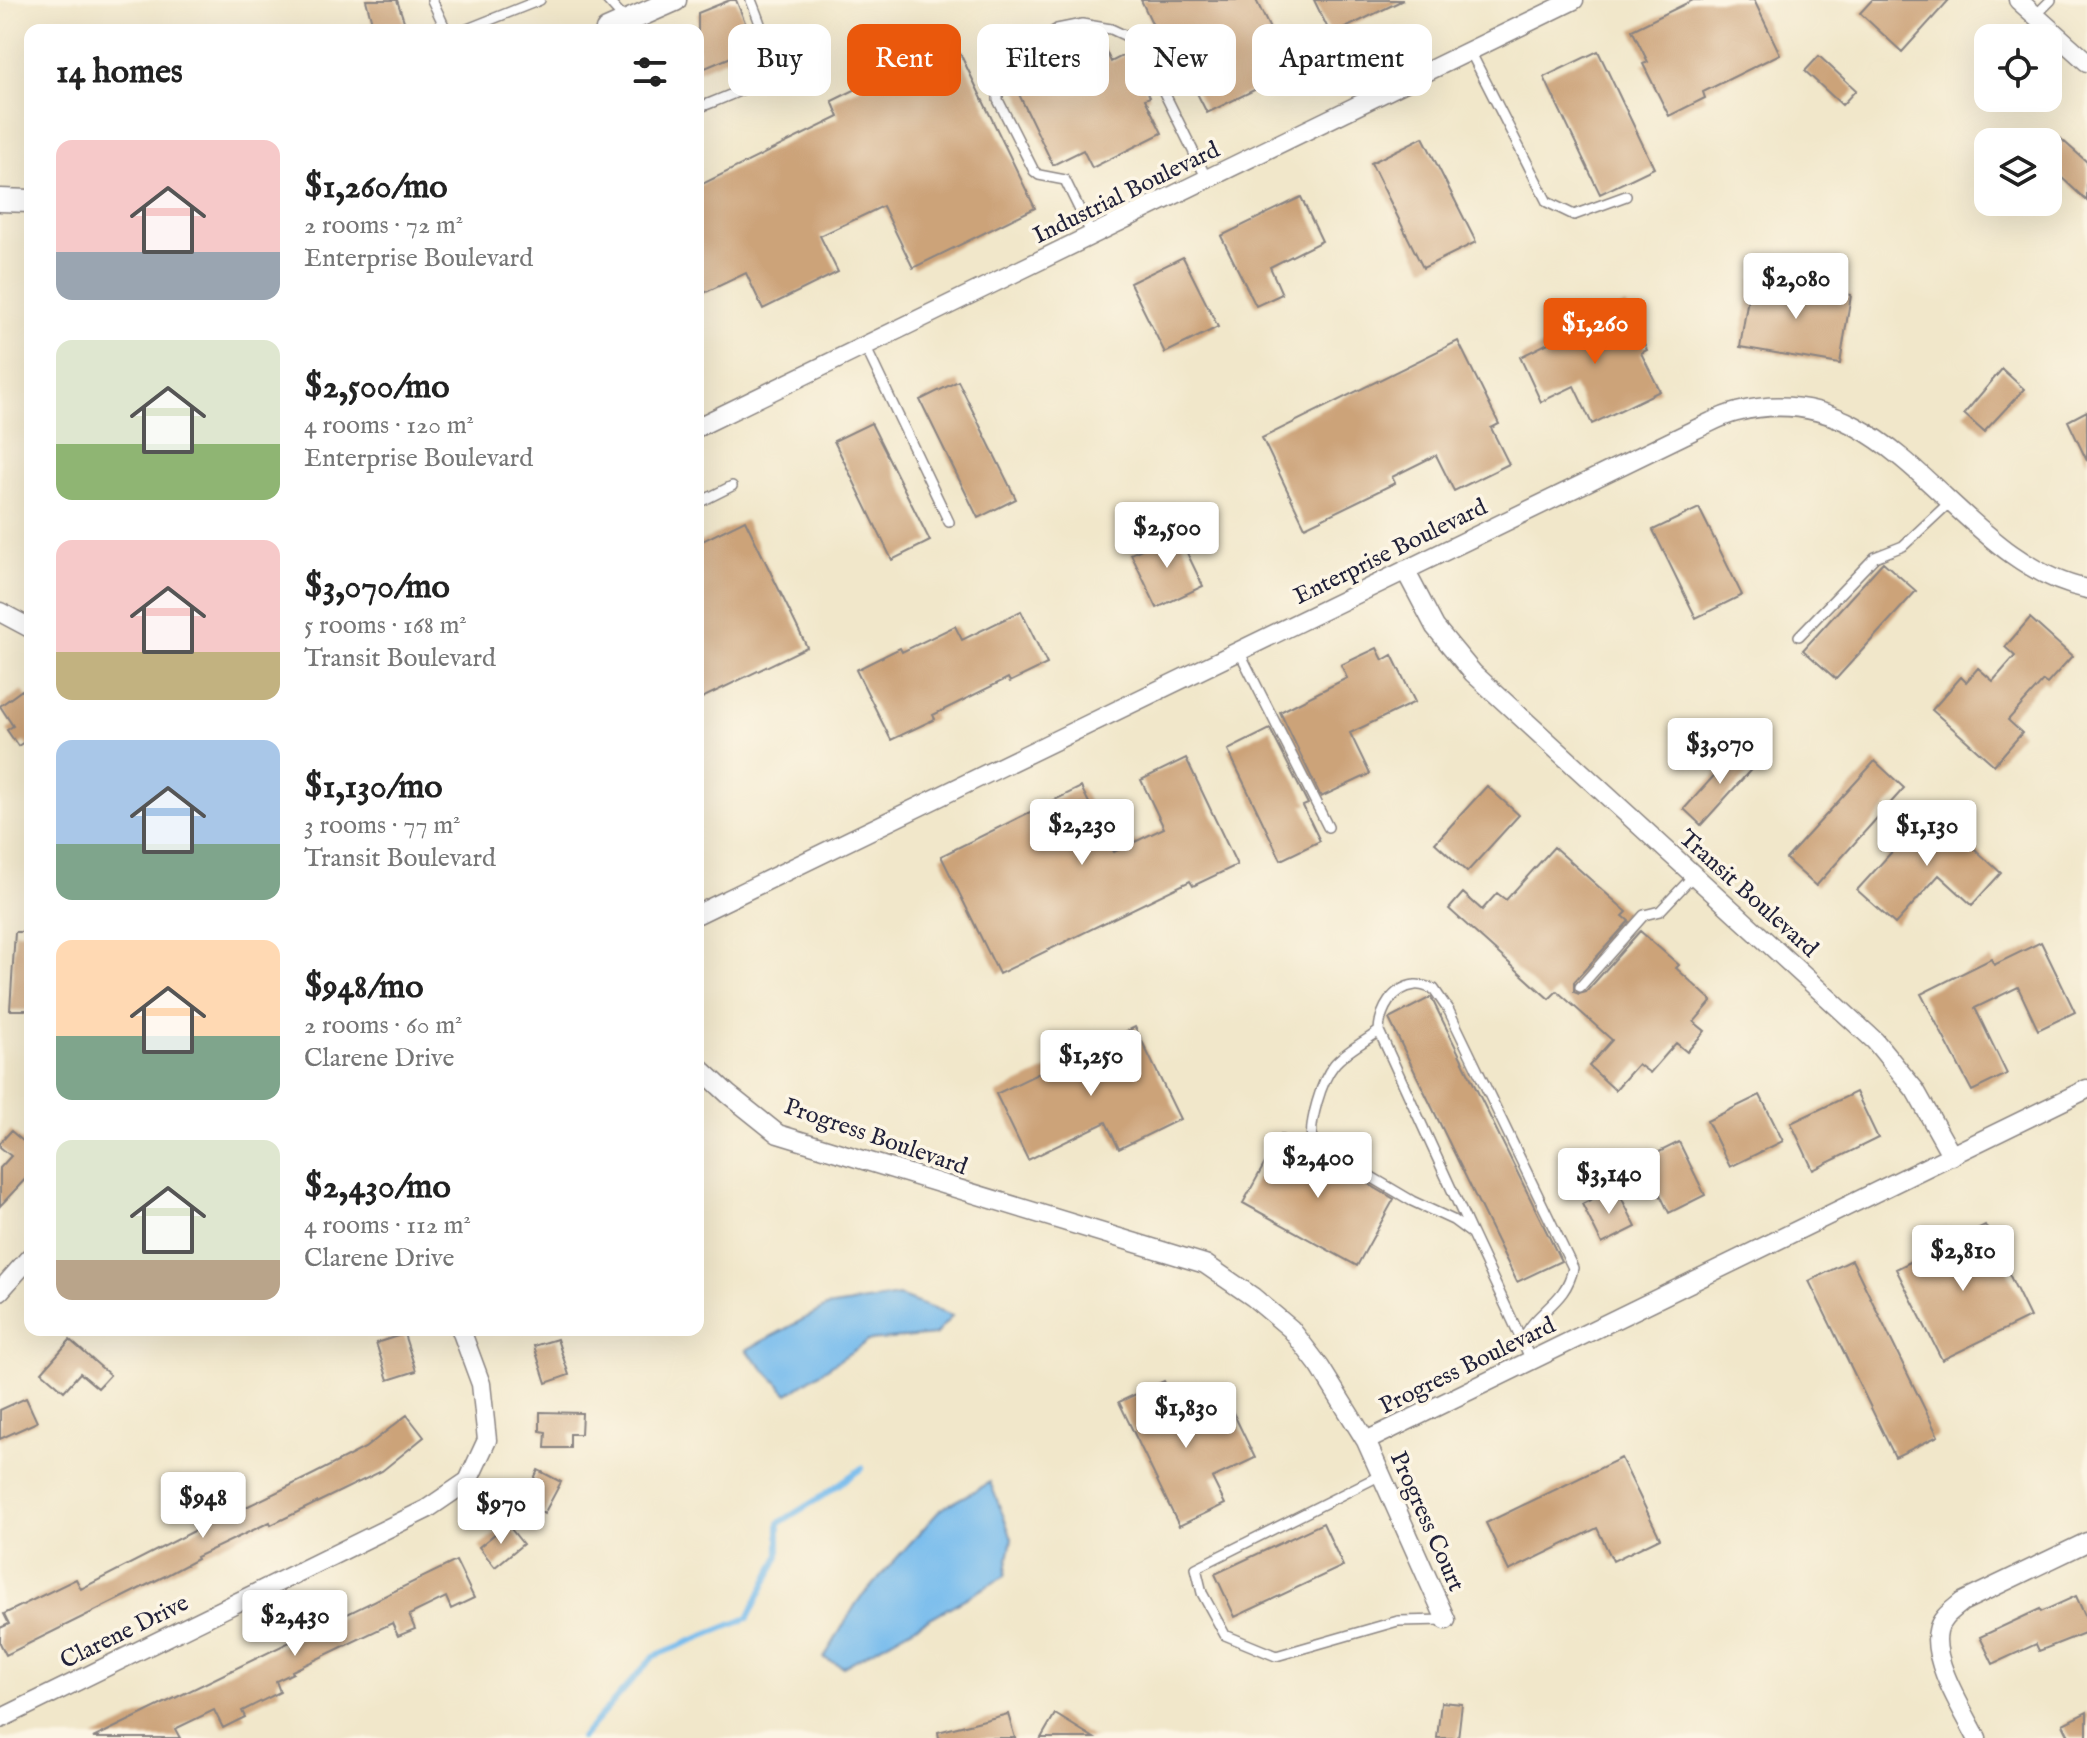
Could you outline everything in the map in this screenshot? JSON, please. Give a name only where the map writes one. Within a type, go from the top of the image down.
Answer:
[{"type":"street","points":[[621,24],[675,0]]},
{"type":"street","name":"Industrial Boulevard","points":[[704,424],[1574,0]]},
{"type":"street","points":[[2018,0],[2087,62]]},
{"type":"street","points":[[0,200],[24,201]]},
{"type":"street","name":"Enterprise Boulevard","points":[[704,911],[1736,412],[1778,407],[1820,411],[1864,429],[1898,454],[2007,552],[2066,585],[2087,589]]},
{"type":"street","name":"Transit Boulevard","points":[[1405,570],[1435,627],[1473,673],[1875,1041],[1915,1090],[1952,1156]]},
{"type":"street","points":[[0,612],[24,625]]},
{"type":"street","name":"Progress Boulevard","points":[[704,1072],[778,1134],[1205,1264],[1253,1297],[1291,1329],[1320,1367],[1366,1441],[2087,1089]]},
{"type":"street","points":[[0,1291],[24,1264]]},
{"type":"street","name":"Clarene Drive","points":[[0,1719],[427,1509],[468,1481],[487,1440],[481,1384],[463,1336]]},
{"type":"street","name":"Progress Court","points":[[1366,1441],[1446,1620]]},
{"type":"street","points":[[1977,1738],[1939,1654],[1938,1630],[1947,1614],[1962,1602],[2087,1542]]},
{"type":"lane","points":[[432,0],[443,24]]},
{"type":"lane","points":[[480,24],[540,0]]},
{"type":"lane","points":[[607,0],[616,24]]},
{"type":"lane","points":[[704,106],[751,87],[765,72],[769,51],[751,0]]},
{"type":"lane","points":[[2035,16],[2051,0]]},
{"type":"lane","points":[[1092,235],[1065,180],[1039,175],[1034,171],[998,100],[998,79],[1018,54],[1057,29],[1082,24],[1111,29],[1139,42],[1207,179]]},
{"type":"lane","points":[[1470,51],[1547,202],[1574,215],[1626,196]]},
{"type":"lane","points":[[865,346],[949,522]]},
{"type":"lane","points":[[704,500],[732,486]]},
{"type":"lane","points":[[1799,636],[1875,557],[1903,546],[1951,501]]},
{"type":"lane","points":[[1239,651],[1328,827]]},
{"type":"lane","points":[[1580,987],[1644,915],[1660,911],[1694,875]]},
{"type":"lane","points":[[1523,1340],[1527,1328],[1554,1305],[1570,1285],[1573,1268],[1449,1011],[1434,989],[1416,985],[1393,995],[1379,1017],[1379,1031],[1531,1360]]},
{"type":"lane","points":[[1379,1031],[1334,1064],[1310,1130],[1312,1142],[1412,1201],[1453,1220],[1472,1234]]},
{"type":"lane","points":[[1381,1475],[1196,1568],[1202,1593],[1225,1635],[1276,1656],[1398,1621],[1446,1620]]},
{"type":"water","points":[[899,1296],[952,1316],[935,1335],[868,1341],[788,1394],[746,1350],[826,1307]]},
{"type":"water","points":[[990,1482],[1012,1538],[1005,1576],[843,1667],[824,1658],[857,1602],[941,1509]]},
{"type":"building","points":[[366,0],[397,0],[405,24],[372,24]]},
{"type":"building","points":[[736,0],[746,24],[728,24],[728,58],[704,68],[704,24],[698,24],[698,13]]},
{"type":"building","points":[[1141,0],[1256,0],[1268,24],[1252,24],[1252,91],[1207,113],[1198,96],[1236,96],[1236,24],[1152,24]]},
{"type":"building","points":[[1314,0],[1403,0],[1354,24],[1326,24]]},
{"type":"building","points":[[1693,0],[1754,0],[1780,54],[1703,92],[1705,98],[1669,116],[1643,64],[1648,62],[1632,30]]},
{"type":"building","points":[[1872,0],[1949,0],[1902,52],[1860,13]]},
{"type":"building","points":[[1598,51],[1654,168],[1600,194],[1544,77]]},
{"type":"building","points":[[961,55],[977,88],[977,96],[981,96],[1035,208],[913,268],[883,206],[820,236],[838,272],[763,309],[746,273],[704,293],[704,183],[839,117],[832,101],[847,94],[961,96]]},
{"type":"building","points":[[1125,55],[1125,96],[1150,96],[1145,99],[1162,133],[1092,168],[1083,150],[1053,165],[1020,96],[1109,96],[1109,58],[1111,62]]},
{"type":"building","points":[[1819,56],[1856,90],[1842,105],[1805,71]]},
{"type":"building","points":[[1423,137],[1476,242],[1423,268],[1371,163]]},
{"type":"building","points":[[2062,140],[2087,162],[2087,201],[2062,178]]},
{"type":"building","points":[[1301,197],[1322,241],[1270,267],[1282,294],[1256,306],[1221,236]]},
{"type":"building","points":[[1183,257],[1218,327],[1165,353],[1130,283]]},
{"type":"building","points":[[1751,279],[1851,295],[1840,364],[1740,347]]},
{"type":"building","points":[[1625,305],[1647,350],[1641,353],[1660,391],[1592,424],[1574,386],[1541,402],[1520,357]]},
{"type":"building","points":[[1458,341],[1499,424],[1491,428],[1509,464],[1454,491],[1436,455],[1392,477],[1395,483],[1305,527],[1262,438]]},
{"type":"building","points":[[2002,369],[2024,389],[1984,432],[1964,414]]},
{"type":"building","points":[[958,381],[1016,499],[978,518],[920,400]]},
{"type":"building","points":[[2087,411],[2087,461],[2068,421]]},
{"type":"building","points":[[871,423],[930,541],[892,560],[834,441]]},
{"type":"building","points":[[1699,508],[1742,595],[1696,618],[1653,530]]},
{"type":"building","points":[[745,520],[807,647],[704,697],[704,540]]},
{"type":"building","points":[[1177,532],[1203,586],[1157,608],[1131,554]]},
{"type":"building","points":[[1883,562],[1916,591],[1836,679],[1803,650]]},
{"type":"building","points":[[1021,611],[1047,664],[1010,682],[1008,678],[933,715],[935,719],[891,740],[856,670],[955,626],[962,640]]},
{"type":"building","points":[[2030,618],[2072,656],[2047,684],[2043,681],[2008,720],[2022,733],[1994,765],[1932,710],[1961,677],[1966,682],[1978,668],[1993,681],[2015,656],[2005,647]]},
{"type":"building","points":[[1377,648],[1383,660],[1392,655],[1415,702],[1350,733],[1370,774],[1321,797],[1280,712],[1347,678],[1341,665]]},
{"type":"building","points":[[22,690],[24,693],[24,742],[18,746],[7,730],[13,726],[0,706]]},
{"type":"building","points":[[1270,729],[1308,804],[1303,806],[1320,841],[1281,860],[1228,750]]},
{"type":"building","points":[[1739,748],[1756,764],[1701,825],[1684,809]]},
{"type":"building","points":[[1186,758],[1237,865],[1193,886],[1190,881],[999,974],[941,856],[1081,787],[1114,852],[1164,828],[1141,780]]},
{"type":"building","points":[[1875,761],[1904,788],[1816,886],[1786,859]]},
{"type":"building","points":[[1487,786],[1519,815],[1467,872],[1435,843]]},
{"type":"building","points":[[1931,809],[2001,873],[1972,905],[1939,875],[1895,924],[1857,890]]},
{"type":"building","points":[[1554,847],[1627,912],[1623,916],[1629,921],[1574,982],[1574,992],[1586,992],[1640,931],[1679,965],[1676,968],[1712,1001],[1694,1022],[1705,1031],[1687,1052],[1676,1043],[1650,1073],[1638,1064],[1615,1090],[1589,1066],[1612,1040],[1557,991],[1549,999],[1449,909],[1463,893],[1482,910],[1497,893],[1506,900]]},
{"type":"building","points":[[15,932],[24,932],[24,1010],[10,1010]]},
{"type":"building","points":[[2041,942],[2075,1012],[2038,1030],[2018,987],[1975,1008],[2007,1074],[1972,1091],[1921,994],[1991,959],[1994,965]]},
{"type":"building","points":[[1431,997],[1561,1261],[1517,1282],[1389,1019]]},
{"type":"building","points":[[1135,1027],[1180,1119],[1119,1149],[1106,1122],[1028,1160],[996,1094]]},
{"type":"building","points":[[1856,1092],[1878,1138],[1813,1170],[1791,1123]]},
{"type":"building","points":[[1760,1095],[1783,1141],[1730,1167],[1707,1121]]},
{"type":"building","points":[[11,1131],[24,1142],[24,1180],[0,1206],[0,1168],[11,1156],[0,1147]]},
{"type":"building","points":[[1281,1134],[1394,1199],[1357,1266],[1243,1203]]},
{"type":"building","points":[[1679,1142],[1705,1195],[1669,1213],[1643,1160]]},
{"type":"building","points":[[1616,1187],[1636,1227],[1602,1244],[1582,1204]]},
{"type":"building","points":[[1985,1225],[2030,1317],[1942,1360],[1896,1269]]},
{"type":"building","points":[[1852,1260],[1938,1436],[1895,1457],[1809,1281]]},
{"type":"building","points":[[405,1336],[416,1371],[388,1380],[376,1343]]},
{"type":"building","points":[[557,1339],[569,1375],[546,1383],[534,1346]]},
{"type":"building","points":[[70,1340],[110,1375],[98,1388],[80,1373],[64,1391],[42,1372]]},
{"type":"building","points":[[1164,1381],[1184,1423],[1228,1402],[1255,1458],[1212,1478],[1225,1504],[1179,1526],[1119,1402]]},
{"type":"building","points":[[26,1398],[37,1422],[0,1439],[0,1410]]},
{"type":"building","points":[[540,1412],[582,1413],[581,1434],[570,1434],[570,1448],[545,1448],[546,1432],[540,1431]]},
{"type":"building","points":[[407,1415],[424,1437],[382,1471],[271,1525],[270,1522],[196,1557],[167,1575],[6,1655],[0,1643],[0,1628],[9,1624],[4,1614],[76,1579],[81,1589],[204,1526],[202,1522],[215,1516],[209,1502],[231,1492],[240,1510],[312,1475],[365,1448]]},
{"type":"building","points":[[1621,1458],[1660,1538],[1613,1561],[1597,1528],[1509,1571],[1486,1523]]},
{"type":"building","points":[[538,1470],[561,1482],[544,1514],[516,1499],[525,1482],[531,1485]]},
{"type":"building","points":[[1323,1523],[1343,1566],[1235,1617],[1215,1574]]},
{"type":"building","points":[[507,1524],[523,1544],[495,1567],[479,1547]]},
{"type":"building","points":[[456,1561],[474,1598],[451,1609],[446,1597],[409,1615],[415,1629],[398,1636],[392,1623],[292,1671],[276,1681],[280,1692],[242,1711],[245,1717],[223,1728],[214,1710],[175,1729],[180,1738],[93,1738]]},
{"type":"building","points":[[2076,1596],[2087,1620],[2087,1632],[2039,1651],[2036,1644],[1993,1664],[1980,1637]]},
{"type":"building","points":[[1441,1702],[1462,1704],[1458,1738],[1437,1738]]},
{"type":"building","points":[[2087,1712],[2087,1738],[2070,1738],[2063,1724]]},
{"type":"building","points":[[1008,1714],[1015,1738],[939,1738],[938,1732]]},
{"type":"building","points":[[1055,1714],[1094,1738],[1041,1738]]},
{"type":"waterway","points":[[581,1738],[654,1656],[748,1618],[779,1556],[779,1523],[862,1468]]}]
